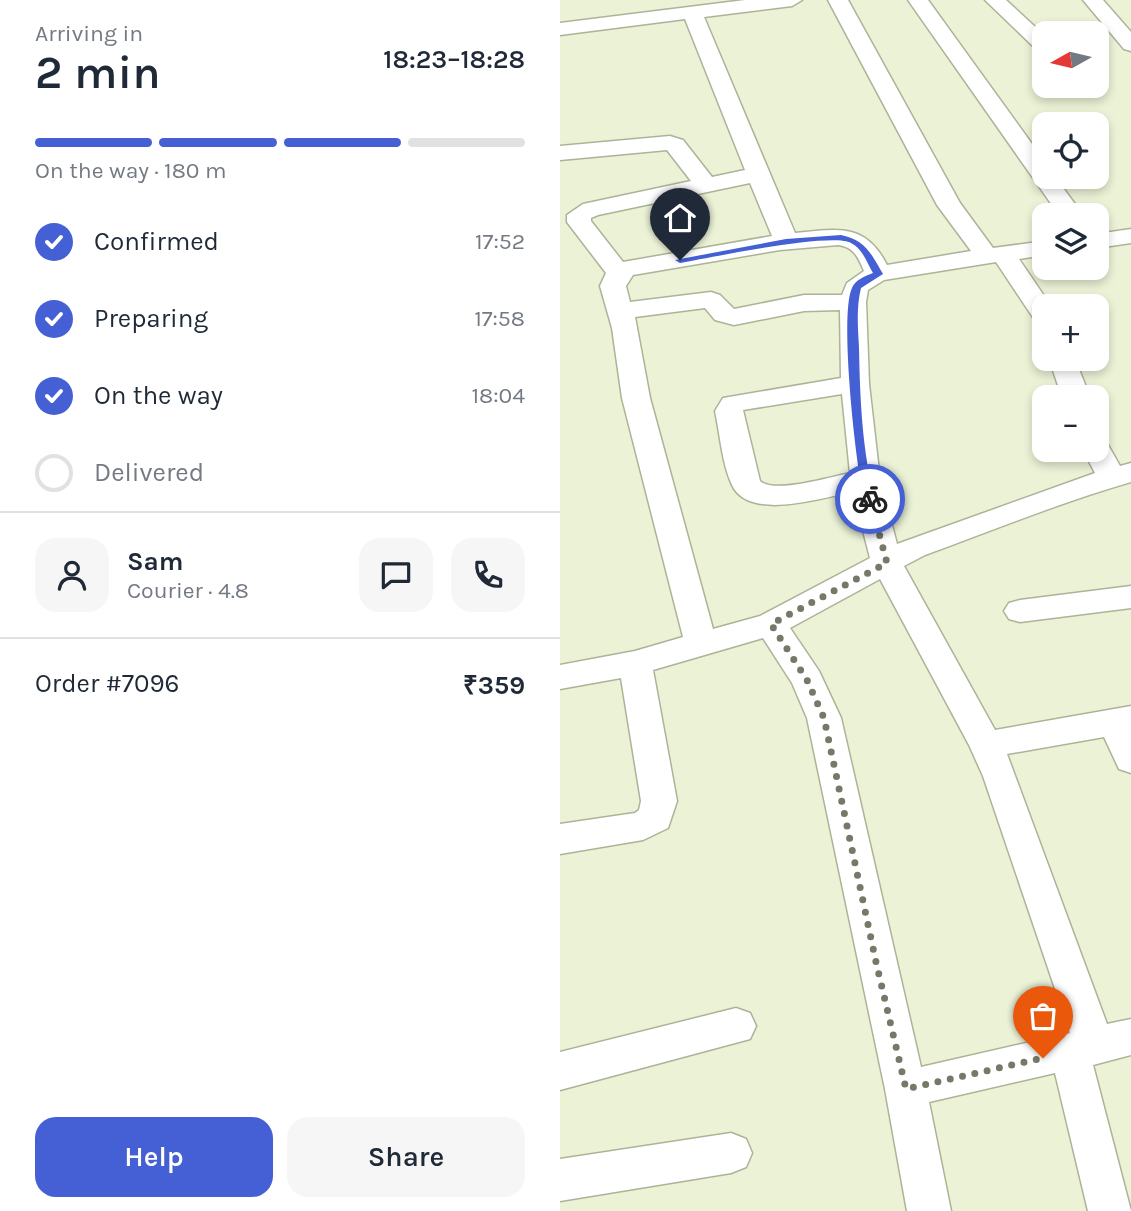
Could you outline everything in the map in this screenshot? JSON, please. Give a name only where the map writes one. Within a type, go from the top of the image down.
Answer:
[{"type":"street","points":[[560,29],[792,0]]},
{"type":"street","points":[[838,0],[950,205],[1032,301]]},
{"type":"street","points":[[918,0],[1062,203]]},
{"type":"street","points":[[995,0],[1032,35]]},
{"type":"street","points":[[1093,0],[1131,45]]},
{"type":"street","points":[[693,14],[786,242]]},
{"type":"street","points":[[560,153],[670,143],[675,145],[706,185]]},
{"type":"street","points":[[618,273],[579,222],[579,215],[591,209],[758,174]]},
{"type":"street","points":[[1109,239],[1131,236]]},
{"type":"street","points":[[701,644],[636,398],[613,286],[618,273],[625,269],[786,242],[841,237],[853,240],[863,247],[878,274]]},
{"type":"street","points":[[1032,250],[878,274],[866,279],[856,288],[853,302],[855,384],[864,480],[887,563],[986,745],[1000,776],[1099,1045],[1110,1211]]},
{"type":"street","points":[[620,311],[711,300],[724,315],[734,317],[804,303],[853,302]]},
{"type":"street","points":[[855,384],[745,401],[733,404],[729,411],[746,484],[754,492],[776,496],[864,480]]},
{"type":"street","points":[[560,677],[635,663],[771,624],[914,548],[1080,487],[1121,475],[1109,462]]},
{"type":"street","points":[[1020,611],[1131,597]]},
{"type":"street","points":[[771,624],[807,680],[824,718],[906,1089],[929,1211]]},
{"type":"street","points":[[560,839],[643,826],[655,818],[659,801],[635,663]]},
{"type":"street","points":[[986,745],[1123,720],[1131,760]]},
{"type":"street","points":[[560,1071],[736,1026]]},
{"type":"street","points":[[906,1089],[1099,1045]]},
{"type":"street","points":[[560,1180],[731,1153]]},
{"type":"way so far","points":[[870,499],[887,563],[771,624],[807,680],[824,718],[906,1089],[1043,1058]]},
{"type":"route","points":[[680,260],[786,242],[841,237],[853,240],[863,247],[878,274],[866,279],[856,288],[853,302],[855,384],[864,480],[870,499]]}]
